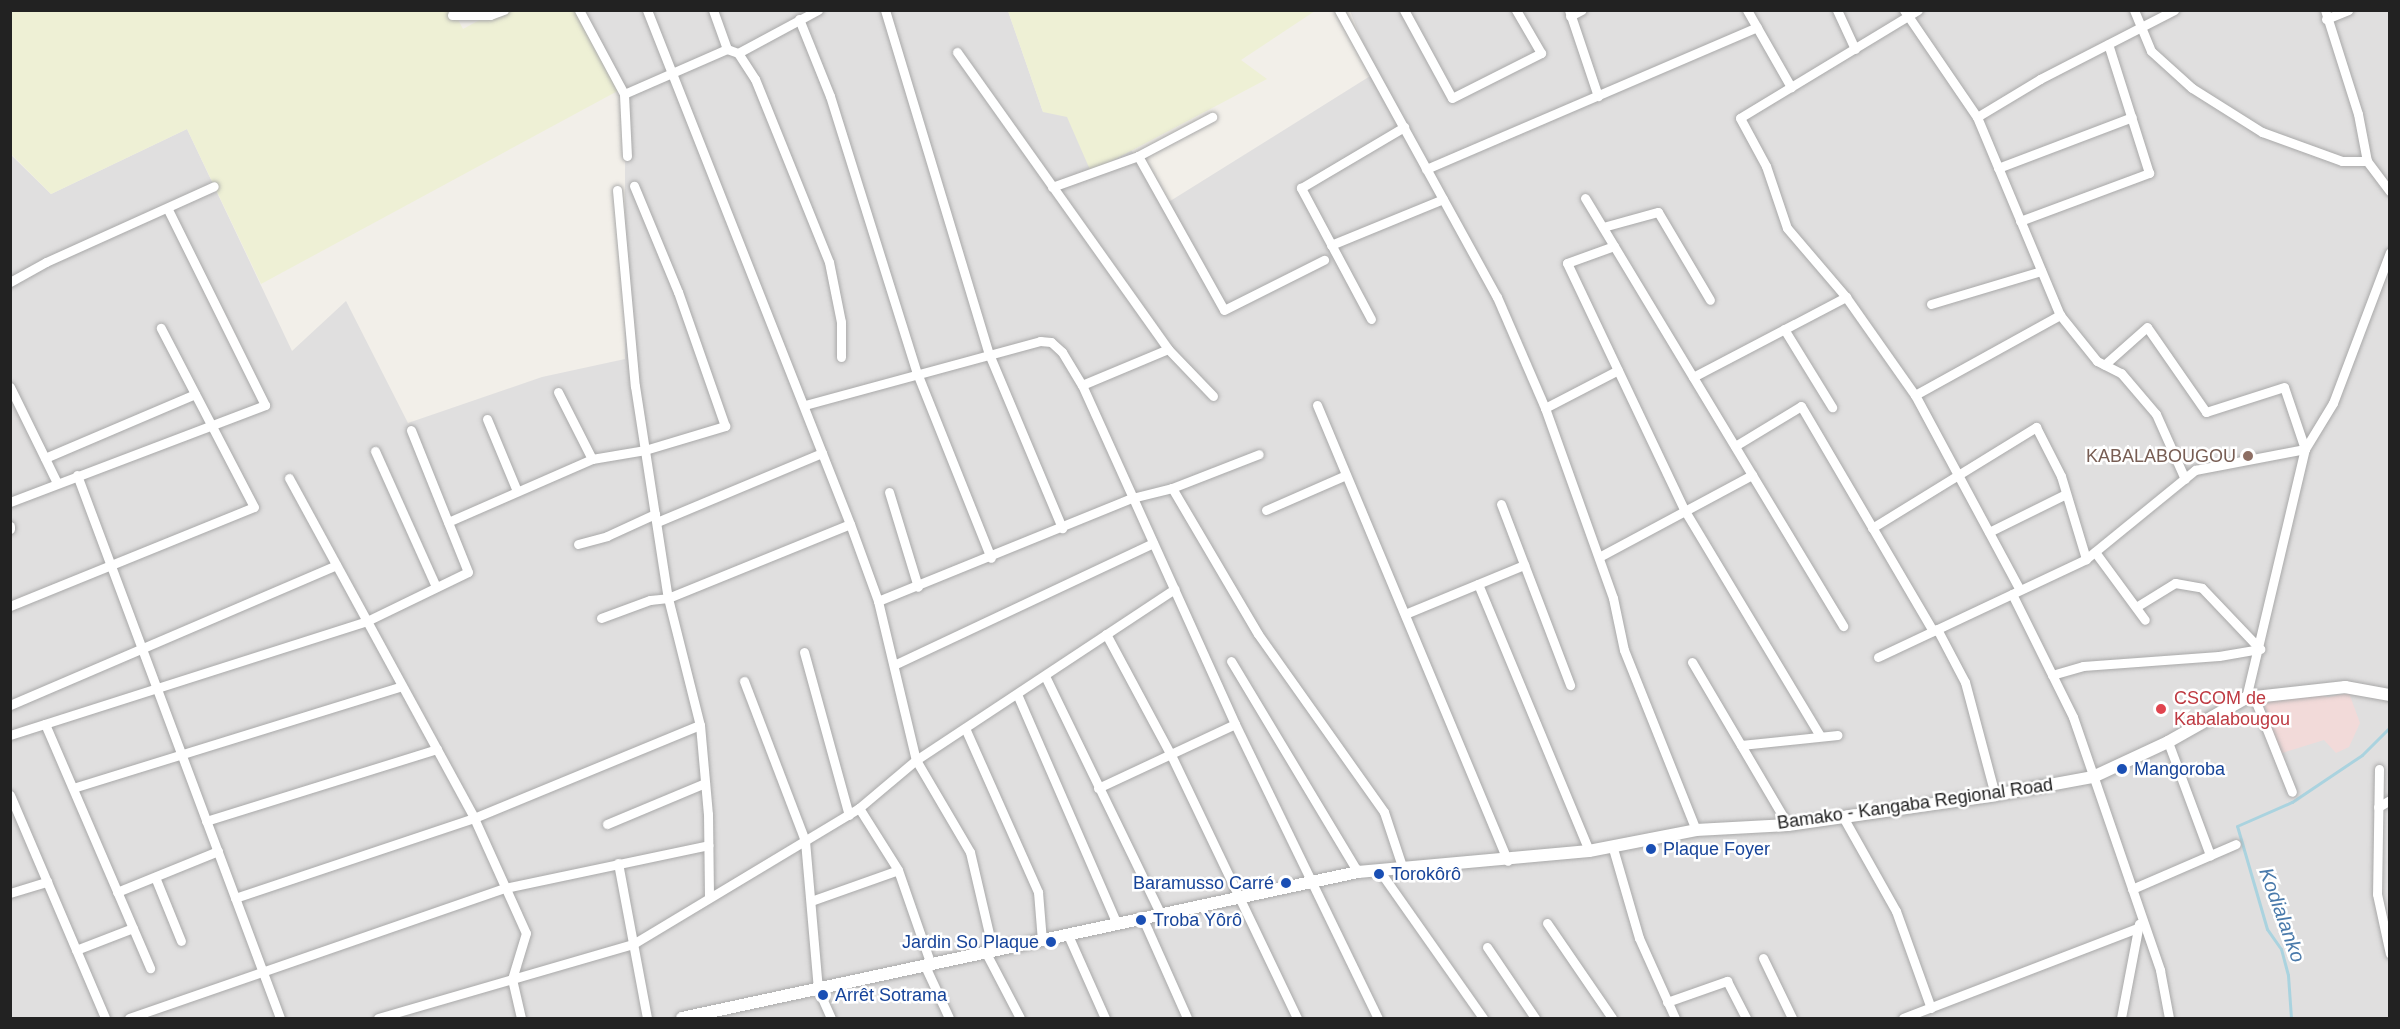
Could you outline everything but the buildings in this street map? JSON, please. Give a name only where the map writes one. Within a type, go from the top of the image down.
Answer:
[{"type":"street","points":[[452,15],[490,15],[504,10]]},
{"type":"street","points":[[579,10],[624,94],[627,156]]},
{"type":"street","points":[[646,10],[805,405],[850,524],[878,602],[896,664],[916,760],[970,852],[989,952],[1020,1018]]},
{"type":"street","points":[[713,10],[727,49]]},
{"type":"street","points":[[738,53],[818,10]]},
{"type":"street","points":[[885,10],[989,354],[1062,528]]},
{"type":"street","points":[[1339,10],[1497,297],[1545,408],[1613,598],[1624,650],[1696,830]]},
{"type":"street","points":[[1404,10],[1452,98],[1541,53],[1516,10]]},
{"type":"street","points":[[1582,10],[1570,13],[1598,96]]},
{"type":"street","points":[[1747,10],[1791,87]]},
{"type":"street","points":[[1837,10],[1855,49]]},
{"type":"street","points":[[1918,10],[1906,14],[1855,49],[1740,118],[1766,166],[1787,228],[1845,297],[1915,395],[1989,532],[2073,717],[2160,970],[2169,1018]]},
{"type":"street","points":[[2134,10],[2151,51],[2192,88],[2262,132],[2342,160],[2367,161]]},
{"type":"street","points":[[1977,117],[2174,10]]},
{"type":"street","points":[[2348,10],[2326,15],[2358,114],[2367,161],[2390,191]]},
{"type":"street","points":[[1906,14],[1977,117],[2060,315],[2104,365],[2121,373],[2156,414],[2185,479]]},
{"type":"street","points":[[799,19],[830,96],[917,373],[992,558]]},
{"type":"street","points":[[1426,169],[1757,27]]},
{"type":"street","points":[[2020,221],[2149,173],[2108,44]]},
{"type":"street","points":[[624,94],[727,49],[738,53],[755,79],[829,262],[842,322],[842,357]]},
{"type":"street","points":[[957,52],[1168,349],[1213,396]]},
{"type":"street","points":[[1052,187],[1138,156],[1212,117]]},
{"type":"street","points":[[1998,168],[2132,117]]},
{"type":"street","points":[[1371,319],[1301,188],[1404,128]]},
{"type":"street","points":[[1138,156],[1224,310],[1324,260]]},
{"type":"street","points":[[10,282],[46,262],[168,210],[214,186]]},
{"type":"street","points":[[448,522],[592,459],[645,450],[719,430],[725,426],[725,418],[633,186]]},
{"type":"street","points":[[617,190],[630,352],[645,450],[668,598],[700,726],[709,845],[709,897]]},
{"type":"street","points":[[1585,198],[1842,626]]},
{"type":"street","points":[[1331,244],[1443,199]]},
{"type":"street","points":[[10,502],[265,405],[168,210]]},
{"type":"street","points":[[1603,227],[1658,212],[1710,300]]},
{"type":"street","points":[[1614,246],[1567,263],[1685,511],[1820,736]]},
{"type":"street","points":[[2292,792],[2250,698],[2305,449],[2334,403],[2390,252]]},
{"type":"street","points":[[1931,304],[2041,271]]},
{"type":"street","points":[[1693,377],[1845,297]]},
{"type":"street","points":[[1915,395],[2060,315]]},
{"type":"street","points":[[2104,365],[2147,327],[2206,412],[2284,387],[2305,449]]},
{"type":"street","points":[[10,606],[254,507],[161,328]]},
{"type":"street","points":[[1784,329],[1832,407]]},
{"type":"street","points":[[805,405],[1040,341],[1051,342],[1062,352],[1082,386],[1235,724],[1378,1018]]},
{"type":"street","points":[[1082,386],[1168,349]]},
{"type":"street","points":[[1545,408],[1618,370]]},
{"type":"street","points":[[11,391],[57,483]]},
{"type":"street","points":[[558,392],[592,459]]},
{"type":"street","points":[[45,458],[195,394]]},
{"type":"street","points":[[1317,405],[1508,861]]},
{"type":"street","points":[[1734,446],[1801,406],[1965,682],[1995,795]]},
{"type":"street","points":[[487,419],[517,491]]},
{"type":"street","points":[[1872,528],[2036,428],[2066,494],[2086,559]]},
{"type":"street","points":[[10,735],[367,621],[468,572],[411,430]]},
{"type":"street","points":[[1878,657],[2086,559],[2195,470],[2305,449]]},
{"type":"street","points":[[375,451],[436,587]]},
{"type":"street","points":[[578,544],[656,518],[822,453]]},
{"type":"street","points":[[878,602],[992,558],[1132,498],[1172,488],[1259,454]]},
{"type":"street","points":[[77,475],[280,1018]]},
{"type":"street","points":[[1266,510],[1346,475]]},
{"type":"street","points":[[1599,557],[1752,476]]},
{"type":"street","points":[[289,478],[474,818],[526,933],[512,979],[521,1018]]},
{"type":"street","points":[[1172,488],[1258,634],[1384,812],[1402,866]]},
{"type":"street","points":[[889,492],[918,587]]},
{"type":"street","points":[[1989,532],[2066,494]]},
{"type":"street","points":[[1501,504],[1570,685]]},
{"type":"street","points":[[601,618],[650,600],[668,598],[850,524]]},
{"type":"street","points":[[896,664],[1153,543]]},
{"type":"street","points":[[2095,552],[2145,620]]},
{"type":"street","points":[[1405,614],[1524,564]]},
{"type":"street","points":[[10,705],[336,565]]},
{"type":"street","points":[[2136,607],[2175,583],[2202,588],[2260,649]]},
{"type":"street","points":[[1478,584],[1589,851]]},
{"type":"street","points":[[378,1018],[633,944],[849,815],[916,760],[1174,589]]},
{"type":"street","points":[[1106,634],[1171,755],[1237,898],[1297,1018]]},
{"type":"street","points":[[2052,675],[2083,666],[2219,656],[2260,649]]},
{"type":"street","points":[[804,652],[849,815]]},
{"type":"street","points":[[1231,661],[1358,872]]},
{"type":"street","points":[[1692,662],[1788,825]]},
{"type":"street","points":[[1045,676],[1161,915]]},
{"type":"street","points":[[744,681],[805,841],[818,989],[831,1018]]},
{"type":"street","points":[[73,788],[181,752],[402,686]]},
{"type":"street","name":"Bamako - Kangaba Regional Road","points":[[682,1018],[721,1015],[818,989],[1358,872],[1402,866],[1508,861],[1589,851],[1696,830],[1788,825],[1995,795],[2093,777],[2168,742],[2250,698],[2345,687],[2390,694]]},
{"type":"street","points":[[1017,694],[1118,924]]},
{"type":"street","points":[[45,724],[150,968]]},
{"type":"street","points":[[1098,789],[1235,724]]},
{"type":"street","points":[[235,898],[474,818],[700,726]]},
{"type":"street","points":[[965,728],[1038,892],[1042,941]]},
{"type":"street","points":[[1741,745],[1837,735]]},
{"type":"street","points":[[2168,742],[2210,855]]},
{"type":"street","points":[[206,820],[436,749]]},
{"type":"street","points":[[2379,768],[2377,894],[2390,954]]},
{"type":"street","points":[[607,824],[705,783]]},
{"type":"street","points":[[10,795],[105,1018]]},
{"type":"street","points":[[2378,807],[2390,800]]},
{"type":"street","points":[[859,808],[898,870],[928,965],[949,1018]]},
{"type":"street","points":[[1844,817],[1896,911],[1931,1008]]},
{"type":"street","points":[[2132,889],[2236,844]]},
{"type":"street","points":[[129,1018],[505,888],[709,845]]},
{"type":"street","points":[[1611,845],[1639,939],[1675,1018]]},
{"type":"street","points":[[117,892],[218,851]]},
{"type":"street","points":[[618,863],[647,1018]]},
{"type":"street","points":[[811,901],[898,870]]},
{"type":"street","points":[[1379,870],[1483,1018]]},
{"type":"street","points":[[155,877],[181,941]]},
{"type":"street","points":[[10,894],[47,882]]},
{"type":"street","points":[[2121,1018],[2137,928],[2142,916]]},
{"type":"street","points":[[1143,919],[1187,1018]]},
{"type":"street","points":[[1547,923],[1611,1018]]},
{"type":"street","points":[[76,950],[133,928]]},
{"type":"street","points":[[1903,1018],[2137,928]]},
{"type":"street","points":[[1068,935],[1105,1018]]},
{"type":"street","points":[[1487,947],[1535,1018]]},
{"type":"street","points":[[1763,958],[1792,1018]]},
{"type":"street","points":[[1667,1002],[1727,981],[1746,1018]]},
{"type":"shaded area","points":[[580,11],[1008,11],[1043,112],[1104,110],[1167,203],[1375,73],[1350,11],[2389,11],[2389,1018],[11,1018],[10,154],[51,194],[187,129],[292,351],[346,301],[408,423],[542,377],[625,359],[625,87]]},
{"type":"shaded area","points":[[2311,693],[2328,697],[2349,693],[2360,723],[2349,747],[2336,753],[2324,740],[2279,754],[2263,701]]},
{"type":"green space","points":[[453,10],[463,29],[496,11],[580,11],[625,87],[261,284],[187,129],[51,194],[11,154],[10,11]]},
{"type":"green space","points":[[1008,11],[1315,11],[1241,60],[1267,79],[1091,172],[1067,117],[1043,112]]},
{"type":"waterway","name":"Kodialanko","points":[[2291,1018],[2288,975],[2281,949],[2267,929],[2237,826],[2292,802],[2362,755],[2390,727]]},
{"type":"place","name":"KABALABOUGOU","points":[[2248,456]]},
{"type":"place","name":"CSCOM de Kabalabougou","points":[[2161,709]]},
{"type":"place","name":"Mangoroba","points":[[2122,769]]},
{"type":"place","name":"Plaque Foyer","points":[[1651,849]]},
{"type":"place","name":"Torokôrô","points":[[1379,874]]},
{"type":"place","name":"Baramusso Carré","points":[[1286,883]]},
{"type":"place","name":"Troba Yôrô","points":[[1141,920]]},
{"type":"place","name":"Jardin So Plaque","points":[[1051,942]]},
{"type":"place","name":"Arrêt Sotrama","points":[[823,995]]}]
